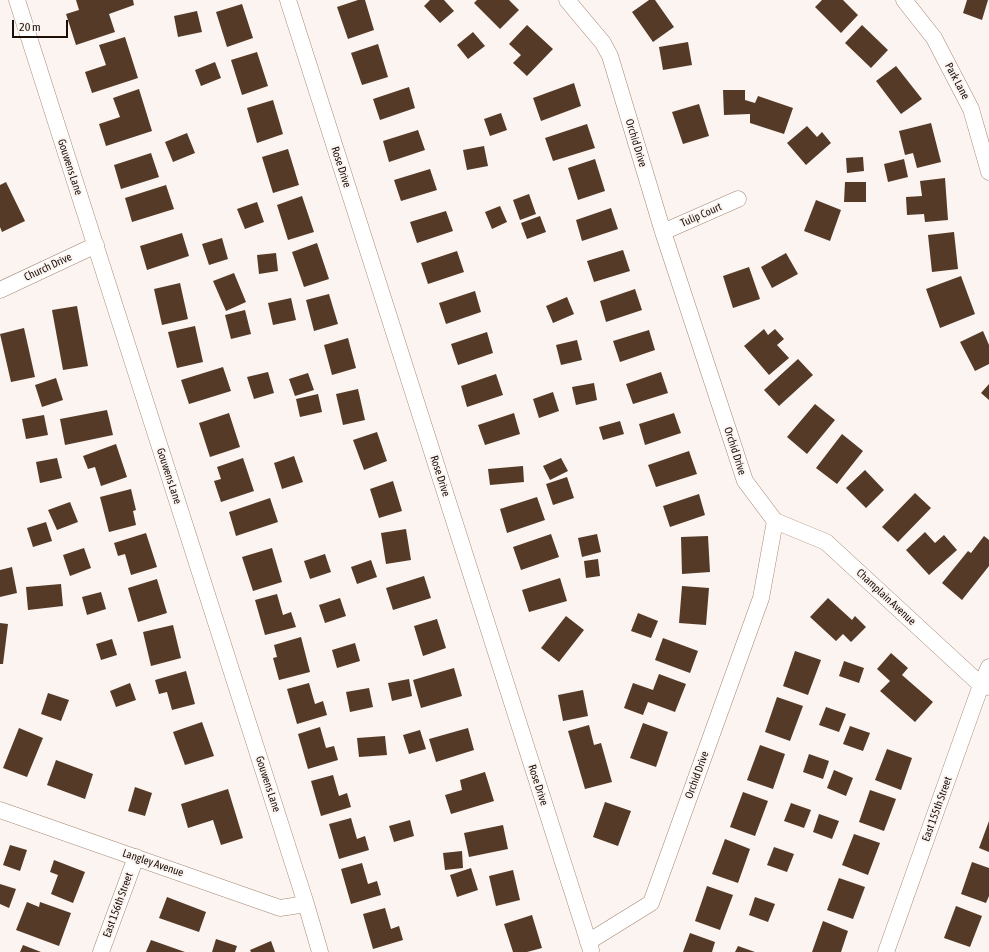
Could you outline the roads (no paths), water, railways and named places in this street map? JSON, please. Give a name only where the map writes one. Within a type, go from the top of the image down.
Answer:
[{"type":"street","name":"Gouwens Lane","points":[[17,0],[306,904],[320,952]]},
{"type":"street","name":"Rose Drive","points":[[288,0],[590,947]]},
{"type":"street","name":"Orchid Drive","points":[[567,0],[603,43],[610,56],[663,232],[745,481],[775,522],[762,598],[650,903],[590,947]]},
{"type":"street","name":"Park Lane","points":[[904,0],[934,38],[971,109],[989,172]]},
{"type":"street","name":"Tulip Court","points":[[663,232],[738,199]]},
{"type":"street","name":"Church Drive","points":[[0,290],[96,245]]},
{"type":"street","name":"Champlain Avenue","points":[[775,522],[826,542],[985,686]]},
{"type":"street","name":"East 155th Street","points":[[886,952],[985,686],[989,667]]},
{"type":"street","name":"Langley Avenue","points":[[0,810],[280,908],[306,904]]},
{"type":"street","name":"East 156th Street","points":[[100,952],[136,857]]}]
